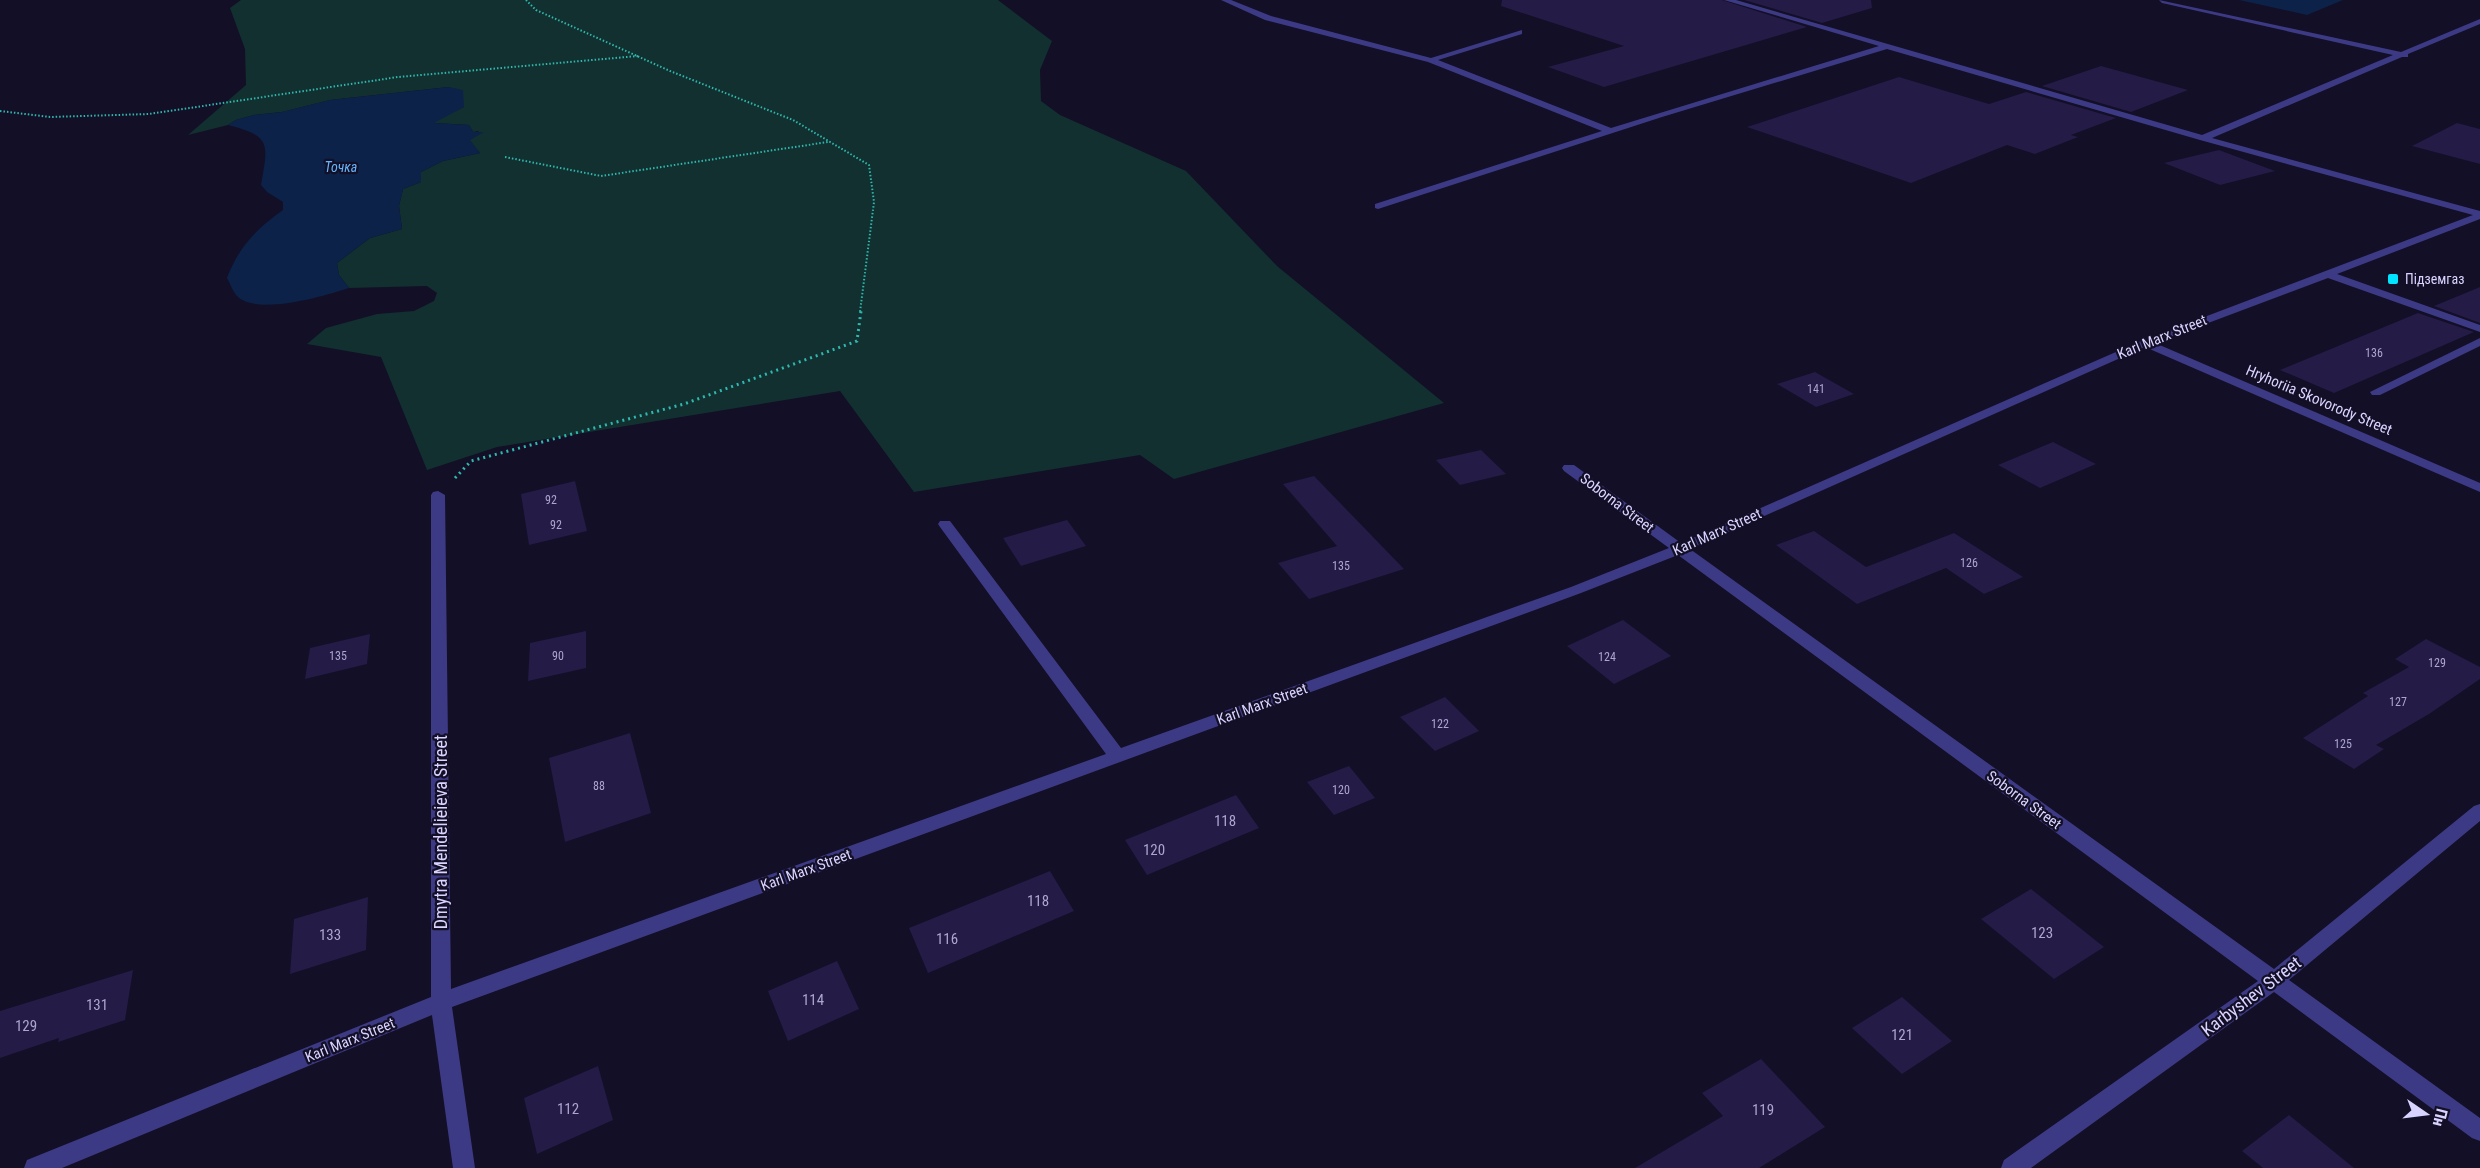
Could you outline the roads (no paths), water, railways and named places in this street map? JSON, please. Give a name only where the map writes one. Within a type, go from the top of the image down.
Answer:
[{"type":"street","points":[[1225,0],[1268,18],[1431,60],[1611,131]]},
{"type":"street","points":[[1728,0],[2478,217]]},
{"type":"street","points":[[2162,1],[2405,55]]},
{"type":"street","points":[[2203,138],[2405,55],[2480,21]]},
{"type":"street","points":[[1431,60],[1519,32]]},
{"type":"street","points":[[1378,206],[1887,46]]},
{"type":"street","name":"Karl Marx Street","points":[[35,1168],[441,1002],[1576,590],[1678,549],[2145,343],[2478,217]]},
{"type":"street","points":[[2328,274],[2480,329]]},
{"type":"street","points":[[2376,392],[2480,342]]},
{"type":"street","name":"Hryhoriia Skovorody Street","points":[[2145,343],[2480,488]]},
{"type":"street","name":"Soborna Street","points":[[1569,468],[2480,1131]]},
{"type":"street","name":"Dmytra Mendelieieva Street","points":[[438,495],[441,1002],[464,1168]]},
{"type":"street","points":[[945,524],[1118,757]]},
{"type":"street","name":"Karbyshev Street","points":[[2012,1168],[2274,981],[2480,811]]},
{"type":"water","points":[[2239,0],[2343,0],[2307,15]]},
{"type":"water","name":"Точка","points":[[449,87],[463,90],[464,107],[434,123],[469,125],[473,132],[484,132],[470,140],[480,153],[443,161],[421,172],[421,182],[403,189],[399,206],[402,229],[370,238],[337,263],[339,275],[349,288],[307,300],[274,305],[245,301],[236,295],[227,278],[231,267],[249,240],[283,210],[283,202],[267,192],[261,185],[265,151],[260,138],[253,133],[228,125],[254,115],[282,112],[330,100]]},
{"type":"place","name":"Підземгаз","points":[[2393,279]]}]
